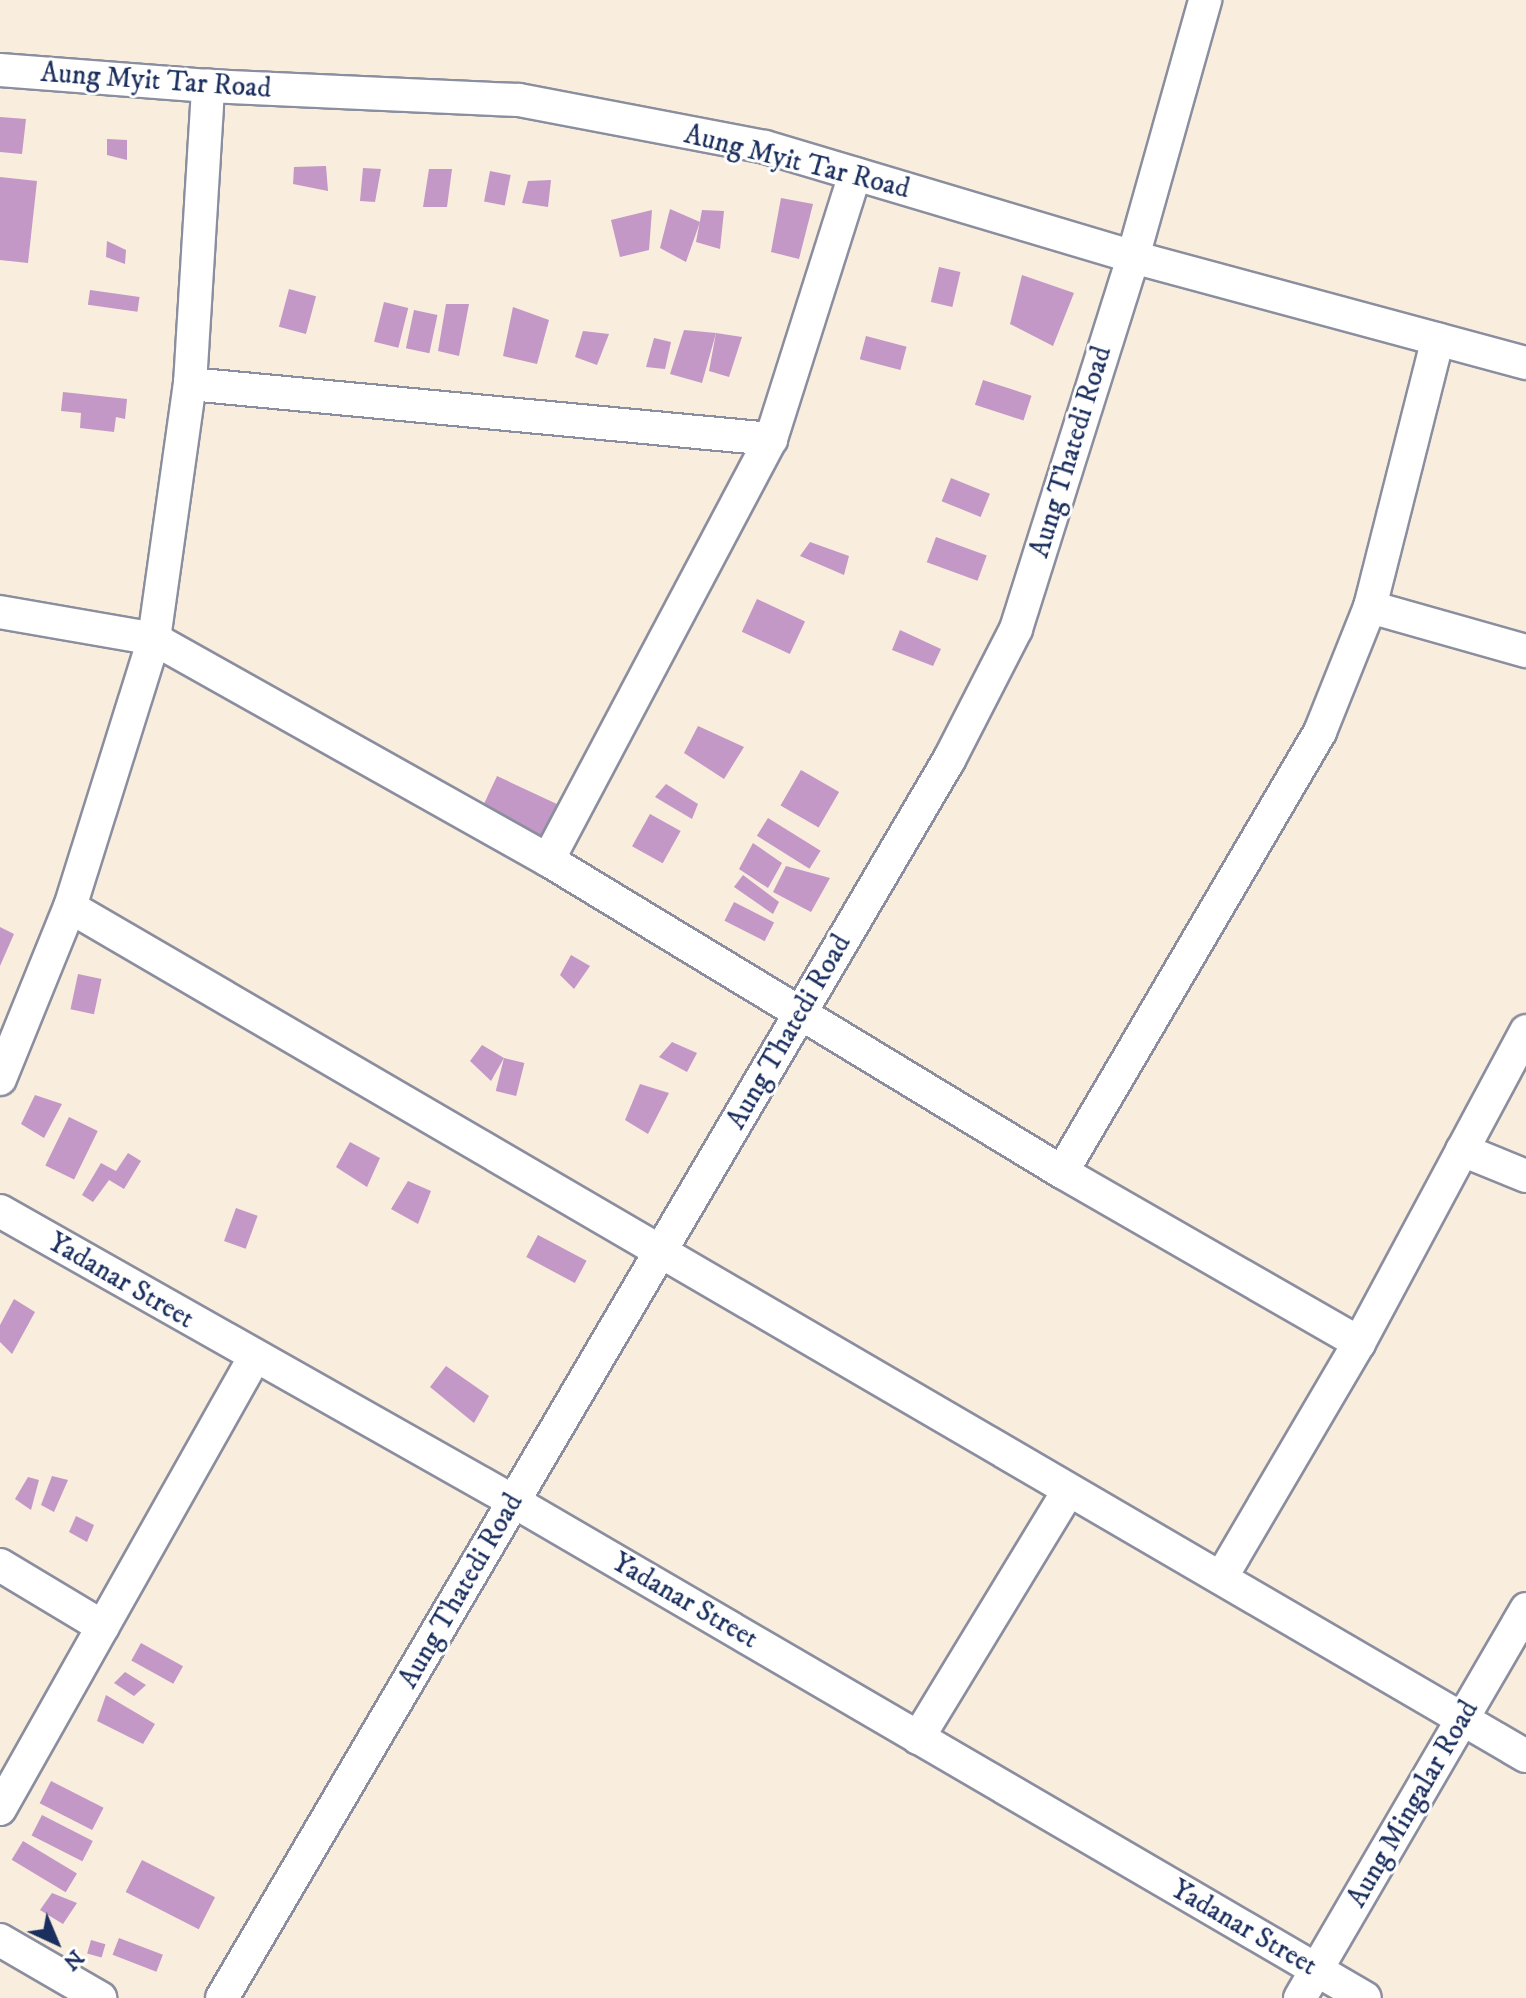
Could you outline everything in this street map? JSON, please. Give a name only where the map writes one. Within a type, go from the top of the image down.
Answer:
[{"type":"street","name":"Aung Thatedi Road","points":[[222,1998],[949,760],[1016,629],[1133,257],[1205,0]]},
{"type":"street","name":"Aung Myit Tar Road","points":[[0,70],[208,86],[519,100],[765,147],[1133,257],[1526,363]]},
{"type":"street","points":[[0,1079],[70,907],[154,639],[190,384],[208,86]]},
{"type":"street","points":[[548,860],[771,439],[855,174]]},
{"type":"street","points":[[1062,1172],[1320,732],[1370,607],[1438,339]]},
{"type":"street","points":[[190,384],[771,439]]},
{"type":"street","points":[[1370,607],[1526,651]]},
{"type":"street","points":[[0,612],[154,639],[548,860],[1062,1172],[1359,1343]]},
{"type":"street","points":[[70,907],[1526,1756]]},
{"type":"street","points":[[1221,1578],[1359,1343],[1526,1031]]},
{"type":"street","points":[[1462,1150],[1526,1176]]},
{"type":"street","name":"Yadanar Street","points":[[0,1211],[254,1358],[513,1501],[1365,1998]]},
{"type":"street","points":[[0,1809],[254,1358]]},
{"type":"street","points":[[918,1738],[1069,1490]]},
{"type":"street","points":[[0,1565],[103,1627]]},
{"type":"street","name":"Aung Mingalar Road","points":[[1300,1998],[1526,1609]]},
{"type":"street","points":[[0,1940],[100,1998]]},
{"type":"building","points":[[0,117],[26,119],[22,154],[0,152]]},
{"type":"building","points":[[107,139],[127,140],[127,160],[107,155]]},
{"type":"building","points":[[326,166],[328,191],[293,184],[294,167]]},
{"type":"building","points":[[363,168],[381,169],[375,202],[360,201]]},
{"type":"building","points":[[429,169],[452,169],[447,207],[423,207]]},
{"type":"building","points":[[490,171],[511,175],[505,205],[484,201]]},
{"type":"building","points":[[0,177],[37,181],[28,263],[0,260]]},
{"type":"building","points":[[551,180],[548,207],[522,203],[528,181]]},
{"type":"building","points":[[781,198],[813,204],[799,259],[771,252]]},
{"type":"building","points":[[670,209],[700,222],[686,262],[660,248]]},
{"type":"building","points":[[652,210],[649,250],[620,257],[611,220]]},
{"type":"building","points":[[702,210],[724,211],[720,249],[696,242]]},
{"type":"building","points":[[107,241],[126,250],[125,264],[106,257]]},
{"type":"building","points":[[939,267],[960,272],[952,307],[931,302]]},
{"type":"building","points":[[1022,275],[1074,293],[1053,346],[1010,324]]},
{"type":"building","points":[[289,289],[316,296],[306,334],[279,327]]},
{"type":"building","points":[[90,290],[140,297],[137,312],[88,305]]},
{"type":"building","points":[[384,302],[408,308],[398,348],[374,342]]},
{"type":"building","points":[[446,304],[469,304],[459,356],[438,351]]},
{"type":"building","points":[[513,307],[549,320],[537,364],[503,356]]},
{"type":"building","points":[[414,310],[437,315],[429,353],[406,348]]},
{"type":"building","points":[[684,330],[716,333],[702,383],[670,374]]},
{"type":"building","points":[[583,331],[609,334],[597,365],[575,357]]},
{"type":"building","points":[[716,333],[742,337],[729,377],[709,371]]},
{"type":"building","points":[[866,336],[907,347],[900,370],[860,359]]},
{"type":"building","points":[[654,338],[671,342],[665,369],[646,367]]},
{"type":"building","points":[[983,380],[1032,396],[1023,420],[975,405]]},
{"type":"building","points":[[63,392],[127,399],[125,419],[116,417],[114,432],[80,428],[81,413],[61,411]]},
{"type":"building","points":[[951,478],[990,494],[981,517],[942,501]]},
{"type":"building","points":[[936,537],[987,555],[978,581],[927,562]]},
{"type":"building","points":[[810,542],[849,556],[844,575],[800,556]]},
{"type":"building","points":[[757,599],[805,621],[790,654],[742,632]]},
{"type":"building","points":[[900,630],[941,649],[933,666],[892,650]]},
{"type":"building","points":[[698,726],[744,747],[724,779],[684,753]]},
{"type":"building","points":[[801,770],[839,792],[819,828],[780,806]]},
{"type":"building","points":[[497,776],[557,804],[539,842],[479,814]]},
{"type":"building","points":[[666,784],[698,804],[692,819],[655,797]]},
{"type":"building","points":[[650,814],[681,831],[663,863],[632,846]]},
{"type":"building","points":[[768,818],[821,851],[809,869],[757,836]]},
{"type":"building","points":[[753,843],[782,863],[768,888],[739,869]]},
{"type":"building","points":[[786,866],[830,878],[811,912],[773,892]]},
{"type":"building","points":[[743,875],[779,902],[773,914],[734,887]]},
{"type":"building","points":[[734,902],[774,922],[765,941],[724,921]]},
{"type":"building","points":[[0,927],[14,934],[0,966]]},
{"type":"building","points":[[571,955],[590,966],[574,989],[560,975]]},
{"type":"building","points":[[78,974],[101,979],[94,1014],[71,1009]]},
{"type":"building","points":[[672,1042],[697,1053],[687,1072],[659,1057]]},
{"type":"building","points":[[482,1045],[504,1058],[491,1081],[470,1061]]},
{"type":"building","points":[[504,1058],[524,1063],[516,1096],[496,1091]]},
{"type":"building","points":[[640,1084],[669,1093],[648,1134],[625,1120]]},
{"type":"building","points":[[35,1095],[62,1104],[44,1138],[21,1124]]},
{"type":"building","points":[[69,1117],[98,1131],[74,1180],[45,1166]]},
{"type":"building","points":[[350,1142],[380,1158],[367,1187],[336,1167]]},
{"type":"building","points":[[128,1153],[141,1161],[124,1189],[109,1180],[93,1202],[82,1195],[101,1163],[116,1171]]},
{"type":"building","points":[[408,1181],[431,1191],[418,1224],[391,1209]]},
{"type":"building","points":[[236,1208],[258,1216],[246,1249],[224,1241]]},
{"type":"building","points":[[538,1235],[587,1261],[575,1283],[526,1257]]},
{"type":"building","points":[[14,1299],[35,1312],[12,1354],[0,1342],[0,1325]]},
{"type":"building","points":[[446,1366],[489,1396],[474,1423],[430,1387]]},
{"type":"building","points":[[52,1476],[68,1480],[54,1512],[41,1505]]},
{"type":"building","points":[[28,1477],[39,1480],[31,1510],[15,1499]]},
{"type":"building","points":[[76,1516],[94,1525],[87,1542],[69,1532]]},
{"type":"building","points":[[141,1643],[183,1666],[173,1684],[131,1660]]},
{"type":"building","points":[[125,1672],[146,1685],[134,1696],[114,1683]]},
{"type":"building","points":[[106,1695],[155,1724],[143,1744],[97,1721]]},
{"type":"building","points":[[51,1781],[104,1808],[92,1830],[40,1803]]},
{"type":"building","points":[[42,1815],[93,1841],[82,1861],[32,1835]]},
{"type":"building","points":[[23,1841],[77,1873],[66,1892],[12,1860]]},
{"type":"building","points":[[142,1860],[215,1897],[199,1929],[126,1892]]},
{"type":"building","points":[[52,1893],[77,1903],[63,1924],[40,1910]]},
{"type":"building","points":[[119,1938],[163,1955],[156,1972],[113,1955]]},
{"type":"building","points":[[91,1940],[105,1944],[102,1958],[87,1953]]}]
